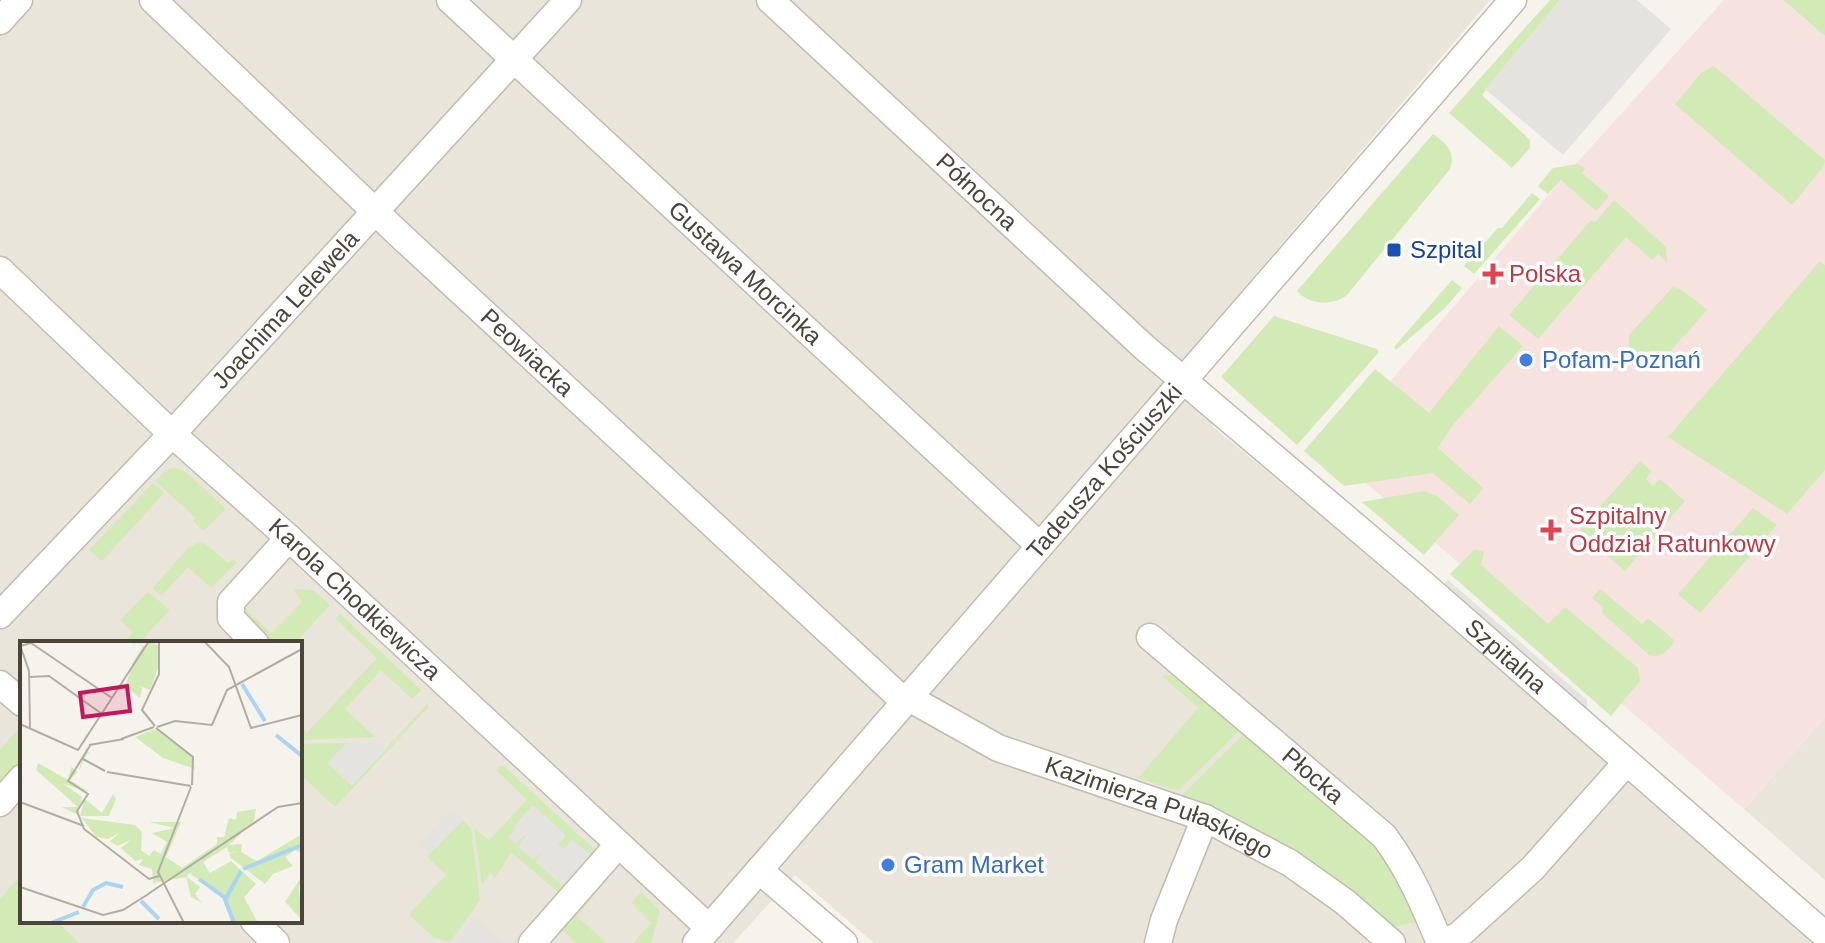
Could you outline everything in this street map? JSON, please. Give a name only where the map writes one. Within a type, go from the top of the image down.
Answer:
[{"type":"street","points":[[0,21],[19,0]]},
{"type":"street","name":"Peowiacka","points":[[153,0],[375,211],[907,700]]},
{"type":"street","name":"Gustawa Morcinka","points":[[450,0],[1040,546]]},
{"type":"street","name":"Joachima Lelewela","points":[[0,615],[172,434],[568,0]]},
{"type":"street","name":"Północna","points":[[770,0],[1144,347],[1185,379]]},
{"type":"street","name":"Tadeusza Kościuszki","points":[[703,936],[1513,0]]},
{"type":"street","name":"Karola Chodkiewicza","points":[[0,270],[172,434],[289,538],[618,845],[703,936]]},
{"type":"street","name":"Szpitalna","points":[[1185,379],[1825,935]]},
{"type":"street","points":[[253,641],[231,618],[231,602],[289,538]]},
{"type":"street","name":"Płocka","points":[[1150,637],[1384,836],[1415,884],[1441,943]]},
{"type":"street","points":[[0,684],[20,701]]},
{"type":"street","name":"Kazimierza Pułaskiego","points":[[907,700],[998,748],[1205,818],[1290,863],[1345,902],[1392,943]]},
{"type":"street","points":[[1441,943],[1458,936],[1533,868],[1626,763]]},
{"type":"street","points":[[0,803],[20,780]]},
{"type":"street","points":[[1158,943],[1205,818]]},
{"type":"street","points":[[532,943],[618,845]]},
{"type":"street","points":[[759,870],[844,943]]},
{"type":"street","points":[[256,923],[276,943]]},
{"type":"shaded area","points":[[0,0],[1490,0],[1192,349],[1213,427],[1507,669],[1820,943],[874,943],[795,875],[733,943],[0,943]]},
{"type":"shaded area","points":[[1560,0],[1637,0],[1671,29],[1563,155],[1485,89]]},
{"type":"shaded area","points":[[1724,0],[1783,0],[1825,36],[1825,717],[1744,809],[1330,452],[1564,177]]},
{"type":"shaded area","points":[[1448,580],[1587,700],[1587,715],[1440,589]]},
{"type":"shaded area","points":[[1825,717],[1825,880],[1744,809]]},
{"type":"shaded area","points":[[347,743],[380,743],[386,749],[352,786],[327,763]]},
{"type":"shaded area","points":[[533,805],[566,835],[558,845],[563,849],[572,840],[593,857],[565,888],[536,862],[544,851],[533,860],[518,847],[526,836],[516,844],[508,838],[516,828],[514,826]]},
{"type":"shaded area","points":[[452,808],[463,820],[430,854],[418,844]]},
{"type":"shaded area","points":[[474,916],[505,943],[455,943]]},
{"type":"green space","points":[[1550,0],[1560,0],[1482,95],[1530,140],[1530,148],[1512,168],[1449,113]]},
{"type":"green space","points":[[1783,0],[1825,0],[1825,36]]},
{"type":"green space","points":[[1714,66],[1825,160],[1824,166],[1792,205],[1675,104],[1702,72]]},
{"type":"green space","points":[[1433,134],[1449,149],[1452,158],[1450,169],[1346,296],[1320,302],[1302,296],[1297,291]]},
{"type":"green space","points":[[1578,164],[1585,169],[1582,173],[1609,196],[1596,211],[1561,180],[1548,194],[1538,186],[1553,168]]},
{"type":"green space","points":[[1532,193],[1540,199],[1474,274],[1464,266],[1498,228],[1502,228]]},
{"type":"green space","points":[[1614,200],[1666,247],[1667,262],[1658,254],[1652,260],[1626,237],[1538,339],[1509,315],[1591,220],[1595,222]]},
{"type":"green space","points":[[1820,261],[1825,265],[1825,470],[1787,514],[1668,437]]},
{"type":"green space","points":[[1452,280],[1462,288],[1445,308],[1396,350],[1394,347]]},
{"type":"green space","points":[[1673,287],[1682,290],[1707,310],[1651,373],[1631,352],[1629,335]]},
{"type":"green space","points":[[1274,316],[1379,352],[1297,445],[1221,377]]},
{"type":"green space","points":[[1499,326],[1523,346],[1452,426],[1438,448],[1483,488],[1470,504],[1433,473],[1344,486],[1304,451],[1375,369],[1429,413]]},
{"type":"green space","points":[[1640,461],[1652,472],[1646,479],[1653,486],[1660,479],[1685,501],[1625,571],[1579,531]]},
{"type":"green space","points":[[168,469],[186,472],[226,509],[203,531],[193,521],[196,518],[155,481]]},
{"type":"green space","points":[[153,483],[164,493],[102,561],[89,550]]},
{"type":"green space","points":[[1424,491],[1437,496],[1459,515],[1424,555],[1362,502]]},
{"type":"green space","points":[[1753,508],[1777,525],[1700,613],[1678,594]]},
{"type":"green space","points":[[199,542],[228,563],[233,559],[237,562],[211,588],[188,567],[162,595],[152,589],[188,548]]},
{"type":"green space","points":[[1475,549],[1484,552],[1481,565],[1548,624],[1565,607],[1638,668],[1640,681],[1611,716],[1450,574]]},
{"type":"green space","points":[[1600,589],[1642,624],[1648,618],[1675,641],[1661,655],[1649,655],[1602,613],[1603,607],[1592,598]]},
{"type":"green space","points":[[294,590],[313,590],[330,605],[297,641],[263,641],[240,620],[241,604],[271,633],[302,602]]},
{"type":"green space","points":[[148,592],[170,610],[140,641],[124,641],[133,632],[120,620]]},
{"type":"green space","points":[[340,614],[421,690],[412,699],[381,670],[345,709],[375,737],[302,740],[302,729],[307,733],[377,658],[336,619]]},
{"type":"green space","points":[[1184,673],[1245,725],[1180,789],[1175,790],[1138,778],[1198,708],[1162,676]]},
{"type":"green space","points":[[427,704],[429,707],[335,807],[302,776],[302,744],[347,743],[328,763],[352,785]]},
{"type":"green space","points":[[20,730],[20,762],[0,784],[0,749]]},
{"type":"green space","points":[[1245,733],[1378,838],[1416,922],[1388,928],[1180,797]]},
{"type":"green space","points":[[504,766],[602,856],[590,855],[572,840],[563,850],[558,845],[565,837],[516,828],[508,837],[515,844],[524,835],[527,837],[519,846],[544,851],[536,862],[565,888],[565,898],[511,852],[495,878],[490,873],[482,885],[474,828],[489,840],[527,800],[496,770]]},
{"type":"green space","points":[[463,820],[471,828],[480,900],[450,942],[434,938],[409,914],[446,875],[427,857]]},
{"type":"green space","points":[[20,876],[20,923],[58,923],[79,943],[0,943],[0,899]]},
{"type":"green space","points":[[588,891],[593,897],[577,916],[606,943],[576,943],[558,926]]},
{"type":"green space","points":[[641,892],[660,910],[651,943],[633,943],[651,923],[631,903]]},
{"type":"place","name":"Szpital","points":[[1394,250]]},
{"type":"place","name":"Polska","points":[[1493,274]]},
{"type":"place","name":"Pofam-Poznań","points":[[1526,360]]},
{"type":"place","name":"Szpitalny Oddział Ratunkowy","points":[[1551,530]]},
{"type":"place","name":"Gram Market","points":[[888,865]]}]
